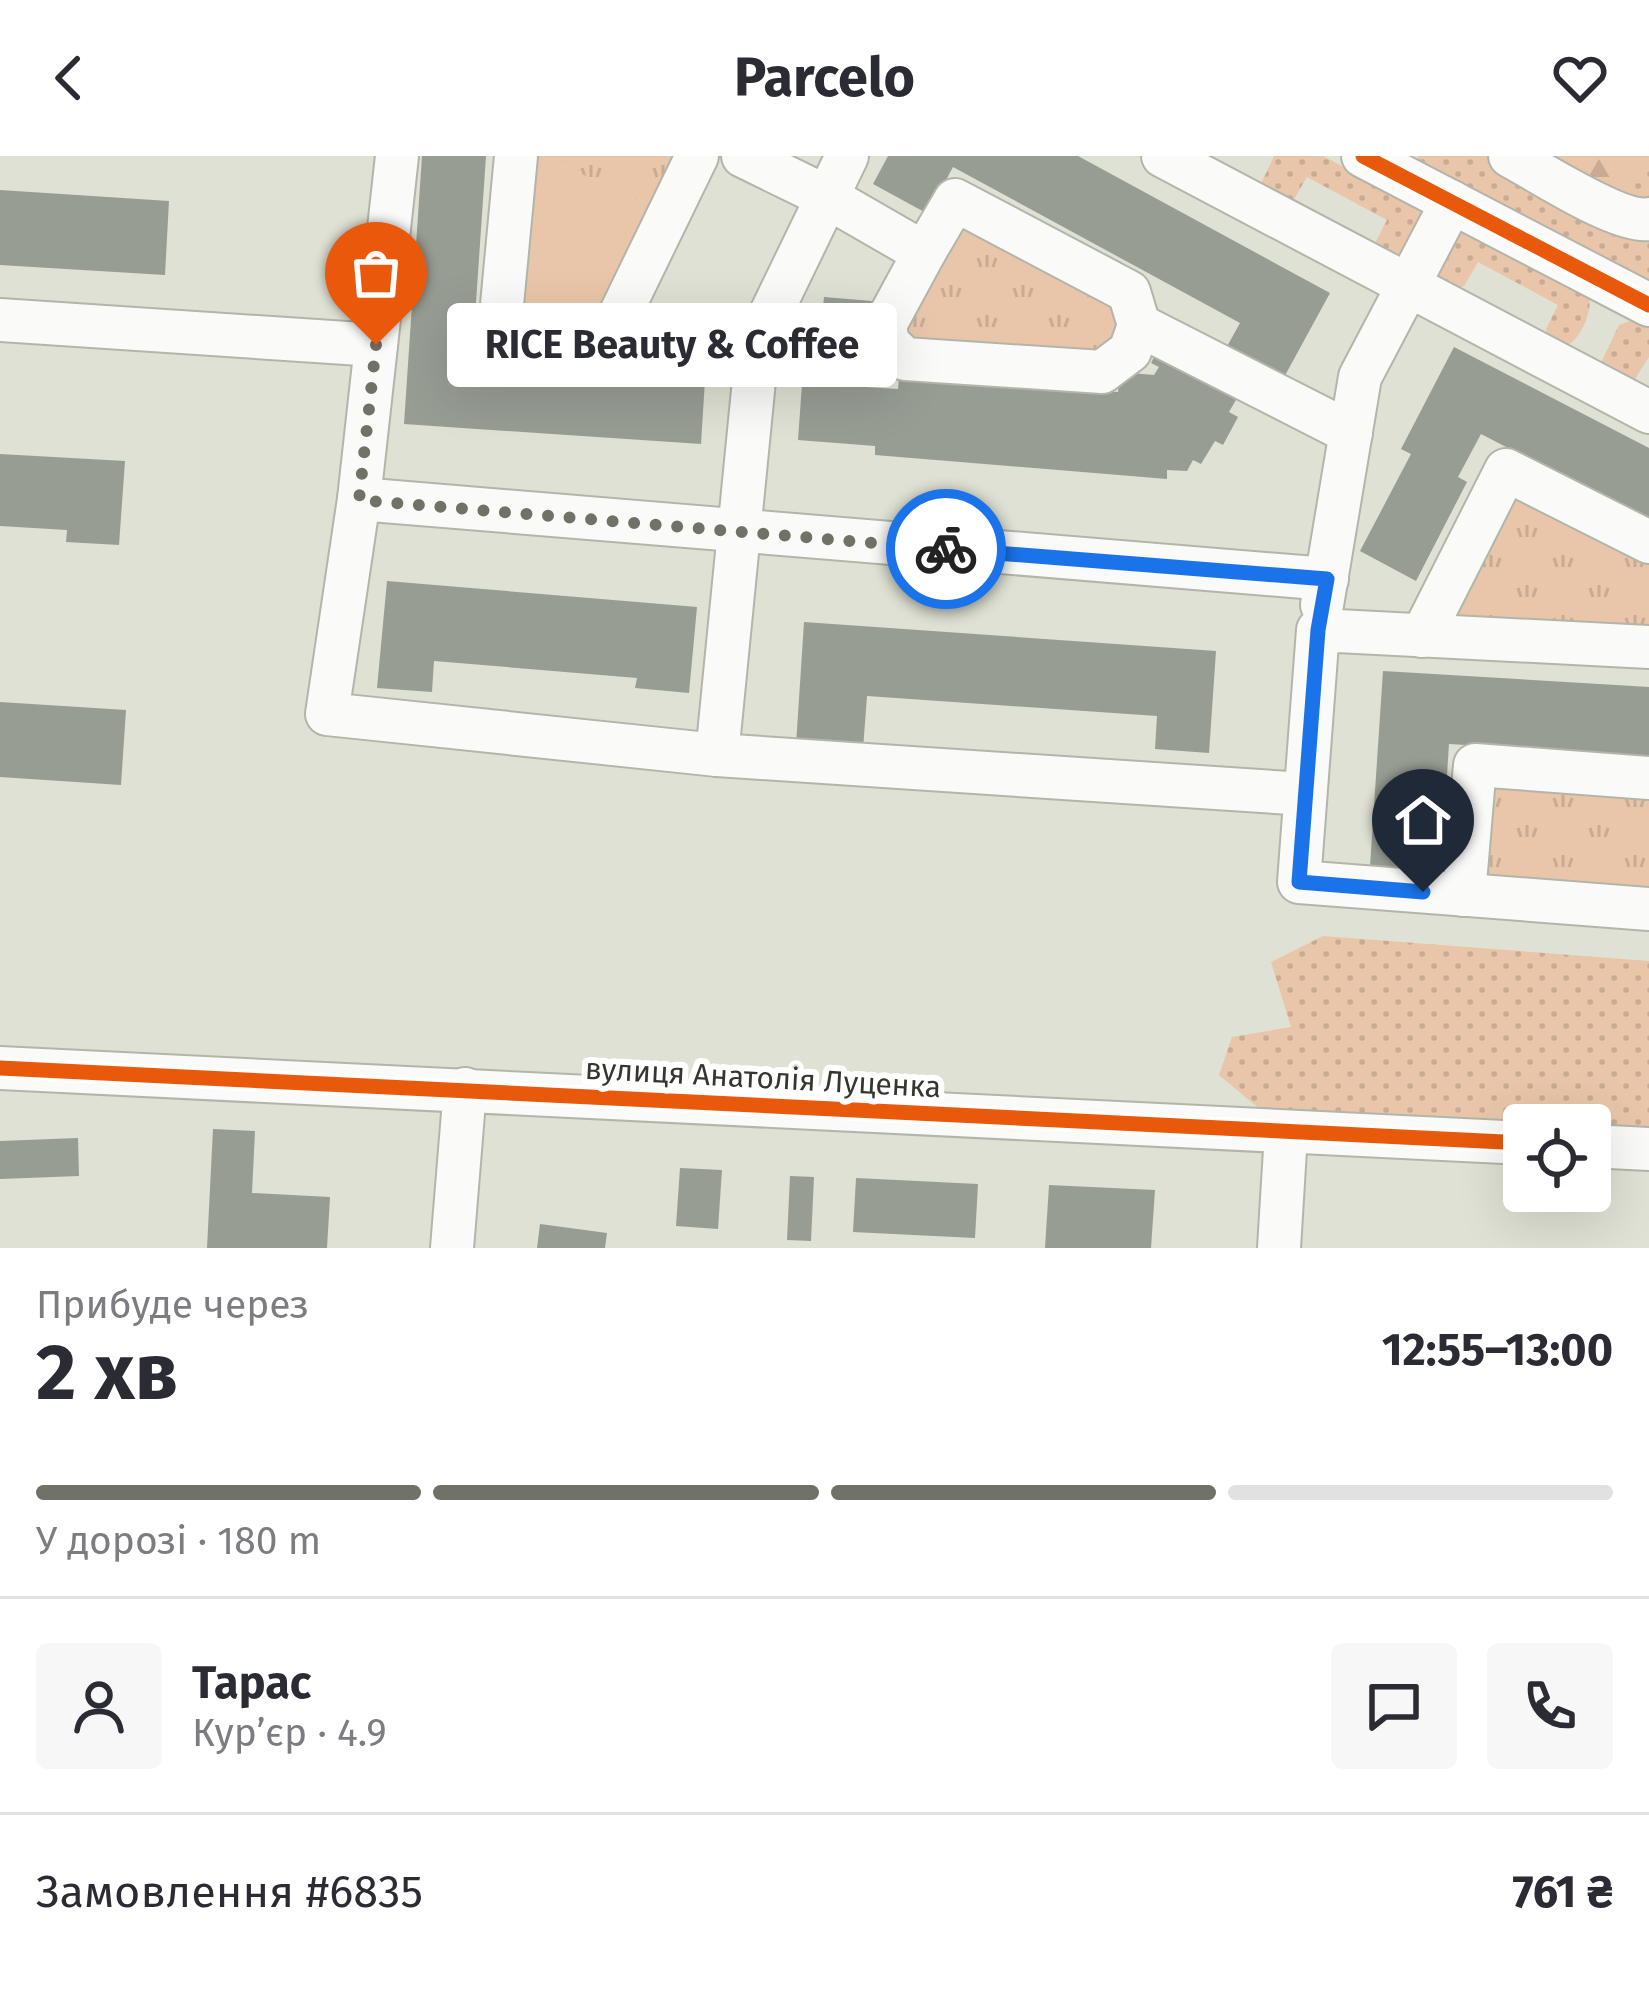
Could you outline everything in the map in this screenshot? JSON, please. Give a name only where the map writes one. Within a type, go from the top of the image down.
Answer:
[{"type":"street","points":[[397,156],[359,500],[328,714],[717,755],[1306,794]]},
{"type":"street","points":[[517,156],[500,326],[515,339],[560,345],[596,344],[611,334],[697,156]]},
{"type":"street","points":[[743,156],[925,253]]},
{"type":"street","points":[[717,755],[758,340],[847,156]]},
{"type":"street","points":[[1163,156],[1649,412]]},
{"type":"street","points":[[1363,156],[1649,305]]},
{"type":"street","points":[[1510,156],[1618,213],[1649,219]]},
{"type":"street","points":[[955,200],[1129,292],[1139,325],[1130,351],[1102,372],[905,359],[888,343],[885,325],[955,200]]},
{"type":"street","points":[[1452,202],[1360,377],[1318,630],[1299,882],[1649,909]]},
{"type":"street","points":[[0,320],[376,345]]},
{"type":"street","points":[[1139,325],[1351,433]]},
{"type":"street","points":[[1423,635],[1505,470],[1649,542]]},
{"type":"street","points":[[359,500],[1327,579]]},
{"type":"street","points":[[1318,630],[1649,647]]},
{"type":"street","points":[[1464,895],[1474,765],[1649,778]]},
{"type":"street","name":"вулиця Анатолія Луценка","points":[[0,1069],[1503,1142]]},
{"type":"street","points":[[452,1248],[465,1089]]},
{"type":"street","points":[[1279,1248],[1286,1133]]},
{"type":"street","points":[[1611,1147],[1649,1149]]},
{"type":"green space","points":[[525,156],[541,156],[666,212],[605,328],[517,333]]},
{"type":"green space","points":[[541,156],[694,156],[666,212]]},
{"type":"green space","points":[[1274,156],[1323,156],[1419,208],[1422,220],[1403,258],[1377,256],[1375,243],[1387,220],[1307,177],[1293,201],[1259,188]]},
{"type":"green space","points":[[1418,156],[1649,156],[1649,284],[1417,164]]},
{"type":"green space","points":[[1540,156],[1649,156],[1649,163],[1619,194]]},
{"type":"green space","points":[[959,211],[1124,296],[1133,326],[1103,366],[898,340]]},
{"type":"green space","points":[[1465,225],[1589,293],[1588,315],[1572,342],[1567,346],[1548,341],[1546,329],[1558,305],[1478,262],[1464,286],[1449,291],[1430,273]]},
{"type":"green space","points":[[1635,319],[1649,327],[1649,357],[1634,380],[1619,385],[1599,367],[1619,325]]},
{"type":"green space","points":[[1517,482],[1649,549],[1649,633],[1446,621]]},
{"type":"green space","points":[[1490,781],[1649,793],[1649,895],[1482,883]]},
{"type":"green space","points":[[1323,936],[1649,961],[1649,1139],[1611,1136],[1611,1104],[1503,1104],[1503,1121],[1261,1110],[1219,1075],[1232,1037],[1291,1027],[1271,962]]},
{"type":"building","points":[[422,156],[486,156],[472,361],[649,373],[651,345],[707,348],[701,444],[404,424]]},
{"type":"building","points":[[888,156],[1078,156],[1330,293],[1282,381],[1225,350],[1240,323],[953,167],[928,214],[873,184]]},
{"type":"building","points":[[0,190],[169,201],[165,275],[0,265]]},
{"type":"building","points":[[824,297],[872,301],[866,387],[898,389],[899,377],[1118,392],[1120,372],[1154,375],[1159,367],[1151,363],[1158,349],[1240,393],[1229,412],[1238,417],[1223,445],[1215,441],[1201,464],[1193,460],[1187,471],[1167,470],[1167,479],[875,455],[875,446],[798,440],[807,314],[822,316]]},
{"type":"building","points":[[1454,347],[1649,448],[1649,521],[1481,434],[1458,477],[1467,482],[1416,581],[1360,551],[1411,454],[1401,449]]},
{"type":"building","points":[[0,454],[125,461],[119,545],[66,542],[67,530],[0,526]]},
{"type":"building","points":[[387,581],[697,607],[689,693],[635,688],[637,678],[434,661],[432,692],[377,688]]},
{"type":"building","points":[[804,622],[1216,651],[1209,753],[1155,749],[1157,716],[867,696],[863,749],[796,745]]},
{"type":"building","points":[[1383,671],[1649,687],[1649,756],[1449,744],[1441,870],[1370,866]]},
{"type":"building","points":[[0,702],[126,710],[121,785],[0,777]]},
{"type":"building","points":[[213,1129],[255,1131],[252,1193],[330,1197],[327,1248],[207,1248]]},
{"type":"building","points":[[78,1138],[79,1176],[0,1179],[0,1141]]},
{"type":"building","points":[[680,1168],[722,1170],[718,1229],[676,1226]]},
{"type":"building","points":[[790,1176],[814,1177],[811,1241],[787,1240]]},
{"type":"building","points":[[856,1178],[978,1184],[975,1238],[853,1232]]},
{"type":"building","points":[[1049,1185],[1155,1190],[1151,1248],[1045,1248]]},
{"type":"building","points":[[540,1224],[607,1233],[605,1248],[537,1248]]},
{"type":"cycle path","points":[[1363,156],[1649,305]]},
{"type":"cycle path","points":[[0,1068],[1503,1142]]},
{"type":"way so far","points":[[376,345],[359,500],[946,549]]},
{"type":"place","name":"RICE Beauty & Coffee","points":[[376,345]]},
{"type":"route","points":[[946,549],[1327,579],[1318,630],[1299,882],[1423,892]]}]
